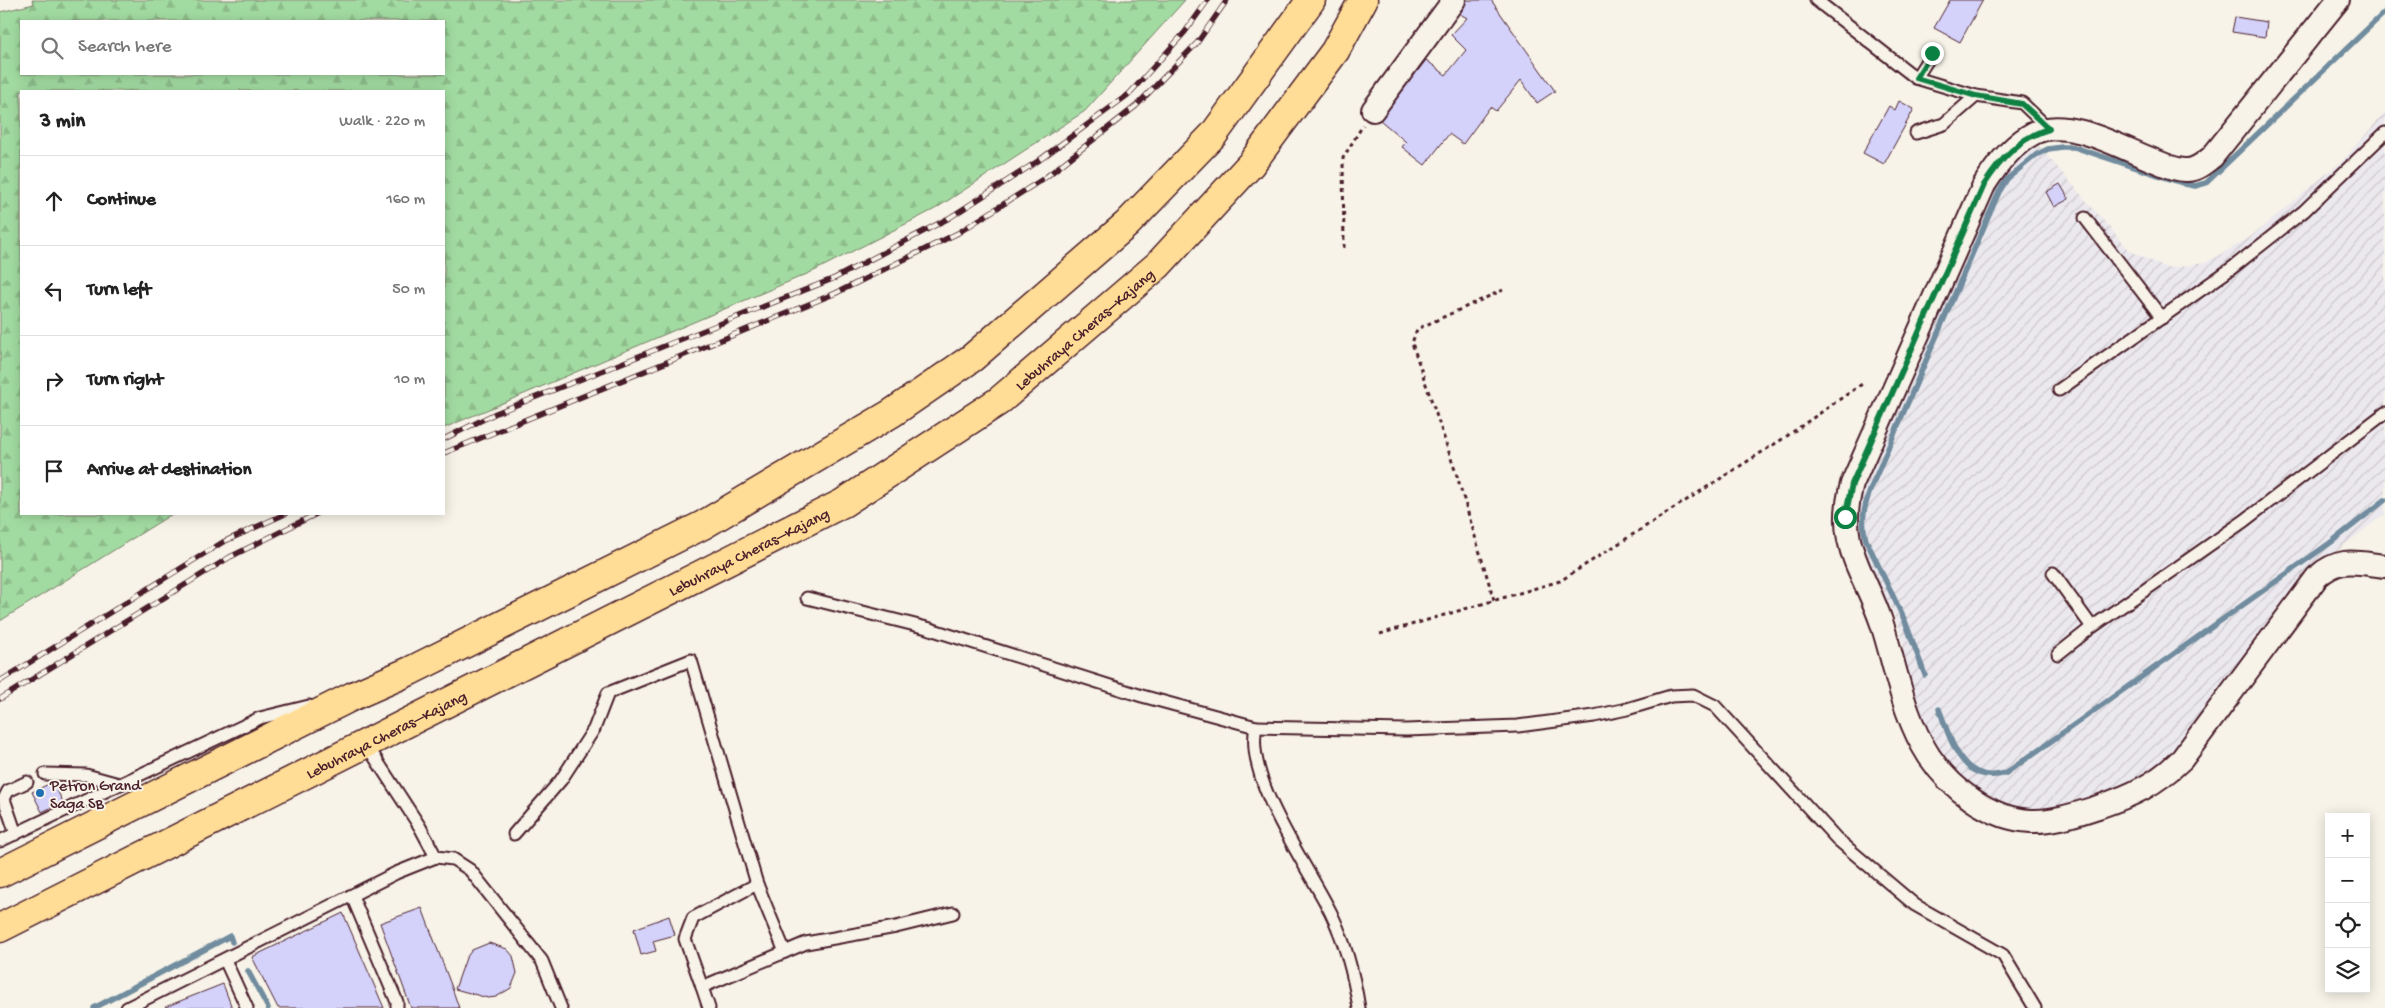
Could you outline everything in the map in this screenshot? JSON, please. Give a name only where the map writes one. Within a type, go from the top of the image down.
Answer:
[{"type":"highway","points":[[0,873],[353,696],[410,671],[703,525],[892,413],[972,358],[1127,224],[1207,141],[1311,0]]},
{"type":"highway","name":"Lebuhraya Cheras–Kajang","points":[[0,928],[843,503],[999,400],[1158,265],[1244,171],[1335,51],[1363,0]]},
{"type":"street","points":[[1373,110],[1454,0]]},
{"type":"street","points":[[2338,0],[2212,157],[2195,169],[2186,170],[2168,167],[2080,131],[2049,129],[2034,133],[2019,144],[1994,169],[1984,185],[1852,484],[1848,500],[1846,536],[1851,554],[1877,609],[1896,679],[1916,732],[1941,772],[1957,788],[1981,804],[2000,813],[2030,821],[2071,816],[2133,795],[2166,774],[2182,758],[2317,577],[2336,563],[2348,562],[2385,566]]},
{"type":"lane","points":[[1816,0],[1916,78],[1976,96],[2022,104],[2049,129]]},
{"type":"lane","points":[[1916,78],[1932,53]]},
{"type":"lane","points":[[1916,133],[1944,124],[1976,96]]},
{"type":"lane","points":[[2059,390],[2232,268],[2304,211],[2385,133]]},
{"type":"lane","points":[[2085,218],[2162,318]]},
{"type":"lane","points":[[2058,654],[2092,627],[2244,522],[2385,414]]},
{"type":"lane","points":[[2053,573],[2092,627]]},
{"type":"lane","points":[[807,598],[927,628],[1142,696],[1256,727],[1406,730],[1518,726],[1594,716],[1627,710],[1671,696],[1693,695],[1715,706],[1837,839],[1915,905],[2003,955],[2035,1008]]},
{"type":"lane","points":[[514,834],[561,780],[594,728],[608,693],[691,660],[757,884],[785,952]]},
{"type":"lane","points":[[0,841],[260,718],[353,696]]},
{"type":"lane","points":[[1256,727],[1254,737],[1258,767],[1270,801],[1332,914],[1355,980],[1359,1008]]},
{"type":"lane","points":[[366,744],[420,827],[436,858]]},
{"type":"lane","points":[[45,774],[86,775],[119,784]]},
{"type":"lane","points":[[16,834],[4,799],[8,791],[27,782]]},
{"type":"lane","points":[[127,1008],[396,873],[436,858],[453,860],[470,870],[542,961],[561,1008]]},
{"type":"lane","points":[[709,1008],[685,939],[693,918],[757,884]]},
{"type":"lane","points":[[352,896],[398,1008]]},
{"type":"lane","points":[[702,987],[806,943],[896,927],[953,913]]},
{"type":"lane","points":[[225,960],[247,1008]]},
{"type":"path","points":[[1344,248],[1343,158],[1373,110]]},
{"type":"path","points":[[1494,600],[1457,476],[1412,343],[1417,329],[1503,290]]},
{"type":"path","points":[[1380,634],[1560,581],[1784,438],[1862,384]]},
{"type":"shaded area","points":[[2385,113],[2385,514],[2314,568],[2173,755],[2128,788],[2061,810],[2030,811],[1997,801],[1970,785],[1946,760],[1930,737],[1907,680],[1902,636],[1892,610],[1857,538],[1856,497],[1994,184],[2023,153],[2039,146],[2130,251],[2167,268],[2205,263],[2249,238],[2342,161]]},
{"type":"green space","points":[[32,0],[1185,0],[1085,111],[935,209],[814,271],[445,428],[445,90],[20,90],[20,515],[170,515],[0,621],[0,12],[34,4]]},
{"type":"building","points":[[1467,0],[1491,0],[1555,91],[1537,103],[1521,80],[1496,111],[1490,107],[1463,144],[1449,134],[1425,165],[1402,147],[1406,142],[1380,120],[1426,60],[1446,75],[1466,50],[1451,35],[1467,18],[1460,14]]},
{"type":"building","points":[[1950,0],[1983,0],[1960,42],[1934,28]]},
{"type":"building","points":[[2235,17],[2267,22],[2265,37],[2232,32]]},
{"type":"building","points":[[1899,101],[1914,109],[1884,164],[1863,153],[1889,106],[1895,110]]},
{"type":"building","points":[[2060,184],[2069,199],[2054,207],[2046,192]]},
{"type":"building","points":[[53,782],[63,802],[42,812],[32,792]]},
{"type":"building","points":[[422,908],[459,1008],[411,1008],[380,923]]},
{"type":"building","points":[[343,913],[384,1008],[278,1008],[252,957]]},
{"type":"building","points":[[669,916],[675,935],[653,941],[656,951],[641,955],[634,929]]},
{"type":"building","points":[[489,943],[507,949],[513,956],[517,973],[511,988],[496,997],[488,998],[455,989],[466,958],[472,950]]},
{"type":"building","points":[[223,984],[232,1008],[165,1008],[165,1007]]},
{"type":"waterway","points":[[1925,675],[1905,621],[1866,540],[1863,525],[1864,511],[1873,483],[1999,192],[2007,179],[2036,155],[2048,149],[2074,147],[2185,184],[2195,186],[2206,183],[2385,12]]},
{"type":"waterway","points":[[1939,709],[1954,746],[1960,757],[1969,767],[1979,773],[1991,775],[2006,773],[2330,543],[2385,500]]},
{"type":"waterway","points":[[94,1008],[230,936],[232,942]]},
{"type":"waterway","points":[[248,971],[268,1008]]},
{"type":"railway","points":[[445,438],[496,413],[835,278],[949,218],[1038,161],[1129,94],[1185,32],[1208,0]]},
{"type":"railway","points":[[445,453],[836,293],[958,233],[1046,177],[1136,106],[1197,43],[1227,0]]},
{"type":"railway","points":[[0,681],[223,542],[283,515]]},
{"type":"railway","points":[[0,699],[230,557],[314,515]]},
{"type":"place","name":"Petron Grand Saga SB","points":[[40,793]]},
{"type":"route","points":[[1845,517],[1852,484],[1984,185],[1994,169],[2007,154],[2034,133],[2049,129],[2022,104],[1976,96],[1916,78],[1932,53]]}]
